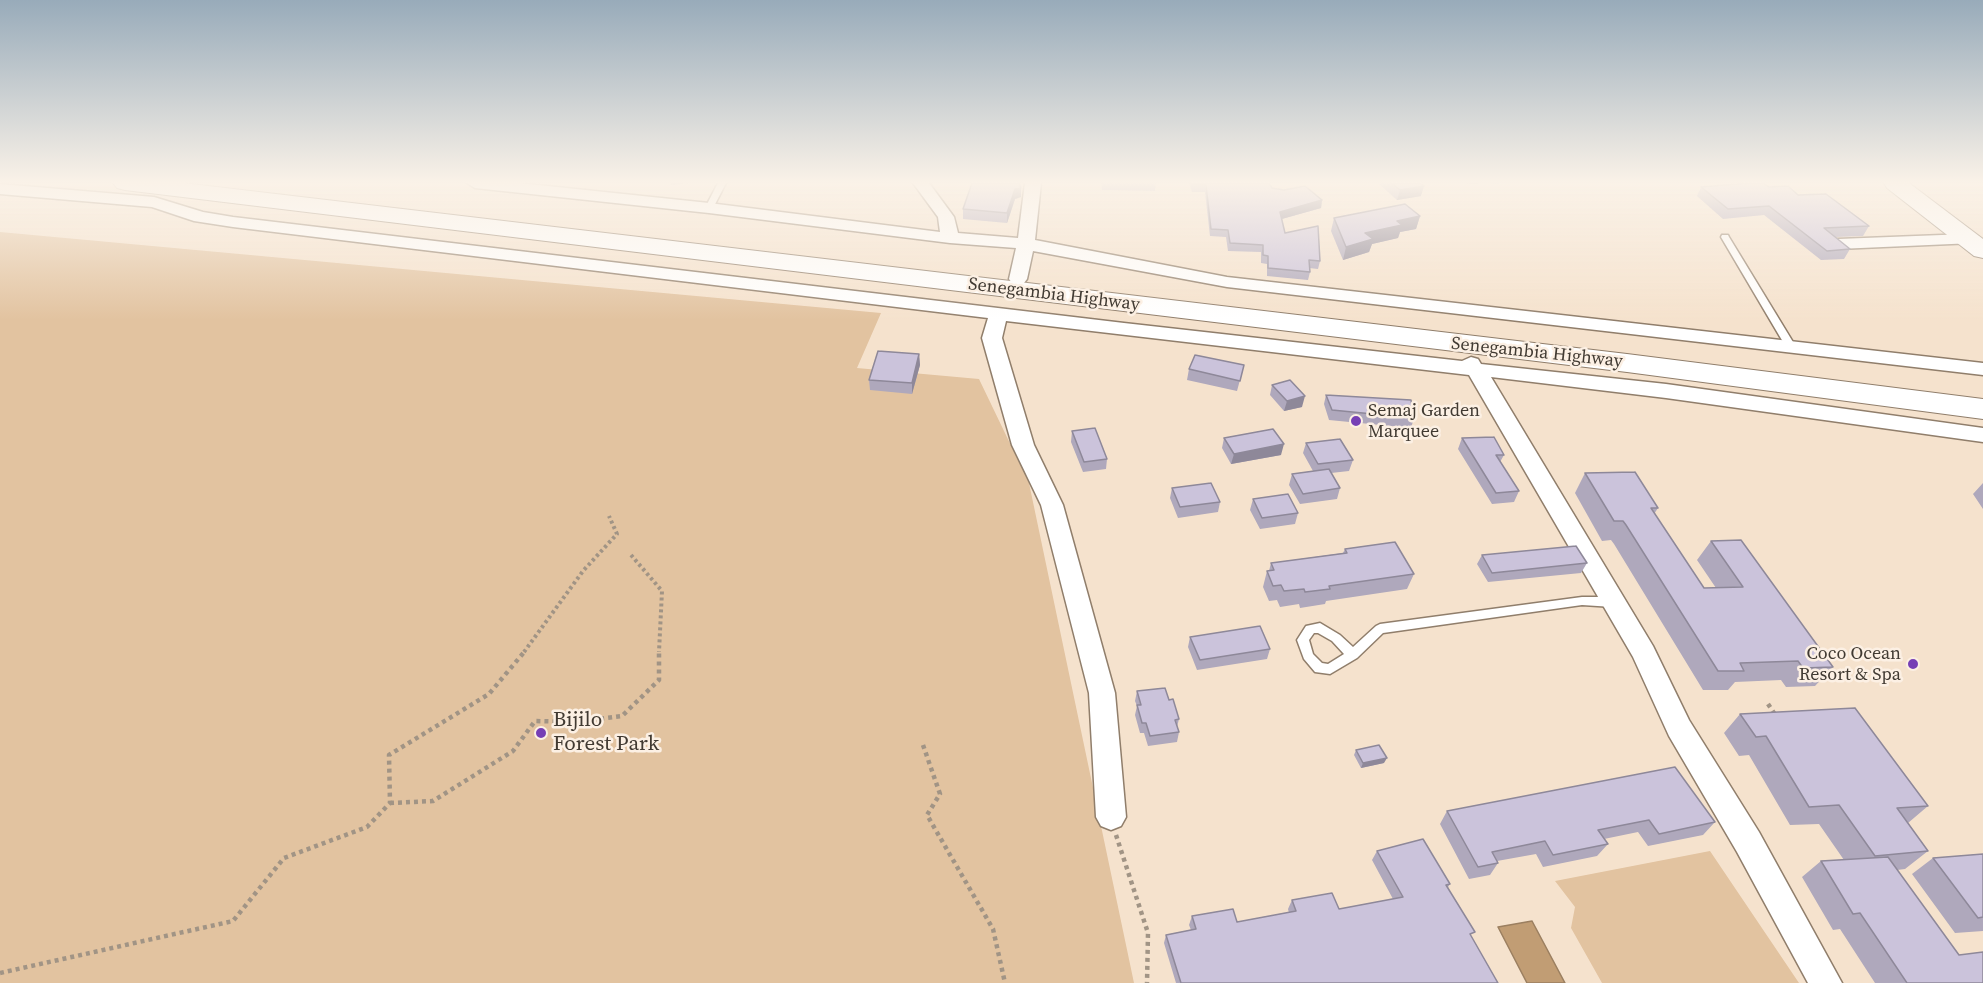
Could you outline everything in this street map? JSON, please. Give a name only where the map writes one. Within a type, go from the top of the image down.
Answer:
[{"type":"main road","name":"Senegambia Highway","points":[[505,229],[1627,363],[1983,409]]},
{"type":"main road","name":"Senegambia Highway","points":[[605,229],[1983,393]]},
{"type":"street","points":[[294,229],[1666,391],[1983,435]]},
{"type":"street","points":[[877,229],[1026,244],[1227,282],[1983,369]]},
{"type":"street","points":[[948,229],[950,238]]},
{"type":"street","points":[[1018,279],[1028,229]]},
{"type":"street","points":[[1954,229],[1975,245]]},
{"type":"street","points":[[1839,244],[1975,245]]},
{"type":"street","points":[[999,313],[992,338],[1023,445],[1052,505],[1102,693],[1110,817]]},
{"type":"street","points":[[1458,344],[1493,396],[1644,653],[1679,728],[1748,842],[1826,983]]},
{"type":"lane","points":[[1725,237],[1791,347]]},
{"type":"lane","points":[[1353,655],[1380,629],[1581,601],[1613,602]]},
{"type":"path","points":[[390,803],[389,755],[489,694],[534,639],[583,571],[617,534],[609,516]]},
{"type":"path","points":[[0,973],[233,921],[284,858],[367,827],[390,803],[433,801],[513,751],[536,722],[573,722],[622,716],[660,680],[659,617],[662,591],[631,555]]},
{"type":"path","points":[[1768,704],[1781,724]]},
{"type":"path","points":[[923,746],[940,794],[927,815],[993,929],[1005,983]]},
{"type":"path","points":[[1110,817],[1148,933],[1148,983]]},
{"type":"shaded area","name":"Bijilo Forest Park","points":[[0,232],[881,313],[857,368],[979,379],[1029,483],[1134,983],[0,983]]},
{"type":"shaded area","points":[[1710,851],[1799,983],[1602,983],[1571,928],[1575,907],[1555,881]]},
{"type":"shaded area","points":[[1532,921],[1565,983],[1527,983],[1498,927]]},
{"type":"building","points":[[1211,229],[1284,229],[1285,233],[1318,229],[1320,261],[1309,260],[1310,272],[1268,268],[1268,256],[1263,255],[1263,245],[1230,243],[1228,230]]},
{"type":"building","points":[[1338,229],[1384,229],[1365,233],[1373,239],[1346,247]]},
{"type":"building","points":[[1798,229],[1825,229],[1850,249],[1827,251]]},
{"type":"building","points":[[878,351],[919,354],[912,383],[869,380]]},
{"type":"building","points":[[1195,355],[1244,365],[1240,381],[1189,369]]},
{"type":"building","points":[[1290,380],[1305,396],[1287,401],[1272,385]]},
{"type":"building","points":[[1326,395],[1411,400],[1414,418],[1332,410]]},
{"type":"building","points":[[1095,428],[1107,459],[1084,462],[1072,431]]},
{"type":"building","points":[[1273,429],[1284,444],[1234,454],[1224,438]]},
{"type":"building","points":[[1494,437],[1504,455],[1496,455],[1519,491],[1496,493],[1462,438]]},
{"type":"building","points":[[1340,439],[1353,460],[1318,464],[1306,443]]},
{"type":"building","points":[[1329,469],[1340,488],[1303,494],[1292,474]]},
{"type":"building","points":[[1635,472],[1658,508],[1651,508],[1704,588],[1743,587],[1711,541],[1741,540],[1833,667],[1803,668],[1798,661],[1740,663],[1744,671],[1718,671],[1626,525],[1623,521],[1614,521],[1585,473]]},
{"type":"building","points":[[1211,483],[1220,502],[1180,507],[1172,488]]},
{"type":"building","points":[[1288,494],[1298,513],[1262,518],[1253,499]]},
{"type":"building","points":[[1395,542],[1414,574],[1329,586],[1330,589],[1305,592],[1304,589],[1284,591],[1281,585],[1273,586],[1267,571],[1274,570],[1271,563],[1347,553],[1345,549]]},
{"type":"building","points":[[1576,546],[1587,563],[1492,573],[1482,555]]},
{"type":"building","points":[[1260,626],[1270,649],[1200,660],[1190,637]]},
{"type":"building","points":[[1165,688],[1169,700],[1173,699],[1179,719],[1175,720],[1179,732],[1150,736],[1146,723],[1142,723],[1137,705],[1141,705],[1137,691]]},
{"type":"building","points":[[1855,708],[1928,806],[1897,808],[1928,851],[1875,856],[1839,805],[1809,807],[1766,736],[1756,737],[1740,714]]},
{"type":"building","points":[[1379,745],[1387,758],[1363,763],[1356,750]]},
{"type":"building","points":[[1675,767],[1715,822],[1659,834],[1649,820],[1598,830],[1608,844],[1553,855],[1545,841],[1492,852],[1498,863],[1478,867],[1447,811]]},
{"type":"building","points":[[1423,839],[1450,884],[1446,885],[1475,932],[1470,934],[1498,983],[1181,983],[1166,935],[1196,929],[1192,916],[1233,909],[1237,922],[1296,911],[1292,900],[1332,893],[1339,909],[1403,897],[1377,851]]},
{"type":"building","points":[[1983,854],[1983,917],[1978,918],[1933,858]]},
{"type":"building","points":[[1888,857],[1959,955],[1983,952],[1983,983],[1907,983],[1860,913],[1853,914],[1821,861]]},
{"type":"place","name":"Semaj Garden Marquee","points":[[1356,421]]},
{"type":"place","name":"Coco Ocean Resort & Spa","points":[[1913,664]]},
{"type":"place","name":"Bijilo Forest Park","points":[[541,733]]}]
